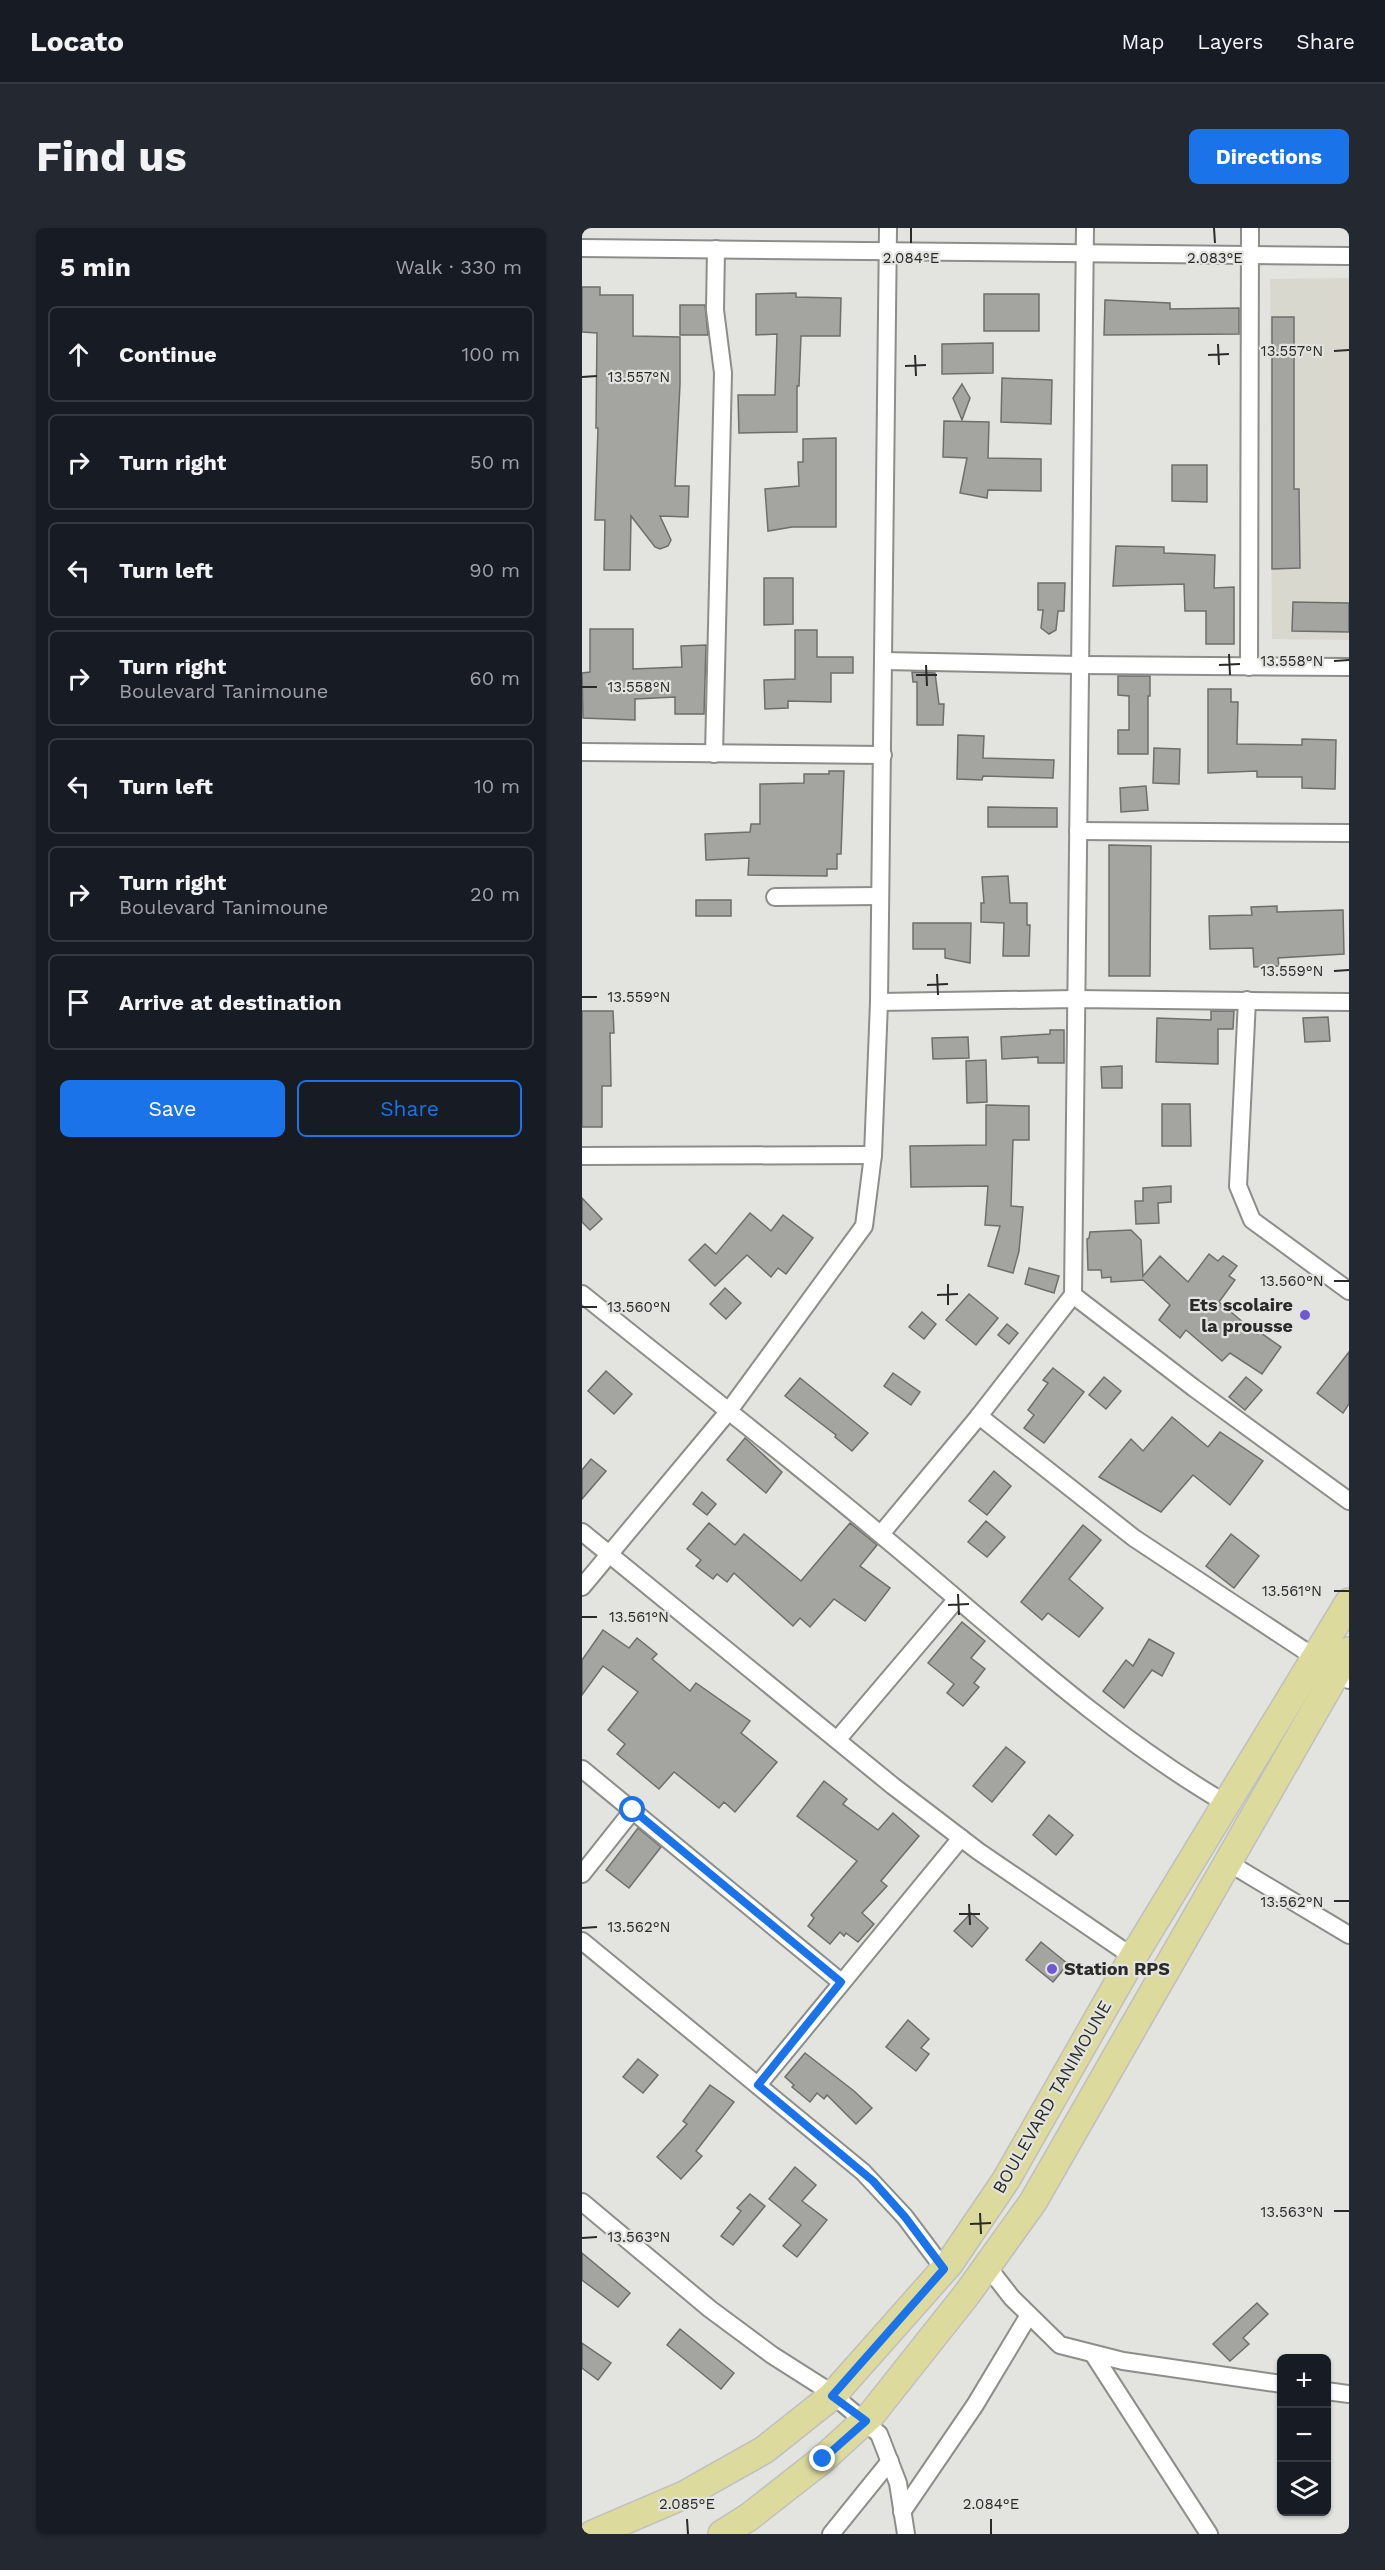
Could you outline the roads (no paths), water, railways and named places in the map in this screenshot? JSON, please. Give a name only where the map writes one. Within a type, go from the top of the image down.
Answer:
[{"type":"main road","name":"BOULEVARD TANIMOUNE","points":[[722,2534],[759,2510],[866,2421],[906,2373],[1033,2202],[1229,1863],[1337,1665],[1349,1602]]},
{"type":"main road","name":"BOULEVARD TANIMOUNE","points":[[593,2534],[684,2495],[764,2450],[832,2396],[944,2269],[1006,2180],[1133,1957],[1227,1804],[1337,1665]]},
{"type":"street","points":[[582,1587],[728,1412],[863,1230],[873,1155],[879,1002],[888,228]]},
{"type":"street","points":[[881,1534],[979,1416],[1073,1295],[1075,999],[1082,665],[1085,228]]},
{"type":"street","points":[[1249,667],[1250,228]]},
{"type":"street","points":[[582,248],[1349,256]]},
{"type":"street","points":[[714,754],[723,373],[716,310],[716,249]]},
{"type":"street","points":[[884,661],[1349,667]]},
{"type":"street","points":[[582,752],[883,755]]},
{"type":"street","points":[[1078,831],[1349,833]]},
{"type":"street","points":[[775,897],[879,896]]},
{"type":"street","points":[[879,1002],[1075,999],[1349,1002]]},
{"type":"street","points":[[1247,1000],[1238,1186],[1252,1220],[1349,1291]]},
{"type":"street","points":[[582,1156],[873,1155]]},
{"type":"street","points":[[582,1294],[881,1534],[956,1600],[1129,1741],[1227,1804]]},
{"type":"street","points":[[1073,1295],[1203,1395],[1349,1501]]},
{"type":"street","points":[[979,1416],[1134,1538],[1337,1665]]},
{"type":"street","points":[[582,1532],[961,1838],[1133,1957]]},
{"type":"street","points":[[837,1740],[956,1600]]},
{"type":"street","points":[[582,1769],[841,1982]]},
{"type":"street","points":[[582,1874],[633,1810]]},
{"type":"street","points":[[758,2085],[961,1838]]},
{"type":"street","points":[[1229,1863],[1349,1935]]},
{"type":"street","points":[[582,1941],[873,2181],[905,2217],[944,2269]]},
{"type":"street","points":[[582,2202],[710,2309],[866,2421],[879,2434],[898,2483],[906,2534]]},
{"type":"street","points":[[987,2266],[1011,2298],[1060,2345],[1123,2361],[1277,2383]]},
{"type":"street","points":[[902,2512],[975,2405],[1029,2314]]},
{"type":"street","points":[[1093,2354],[1209,2534]]},
{"type":"street","points":[[1331,2392],[1349,2394]]},
{"type":"street","points":[[831,2534],[890,2461]]},
{"type":"place","name":"Ets scolaire la prousse","points":[[1305,1315]]},
{"type":"place","name":"Station RPS","points":[[1052,1969]]}]
